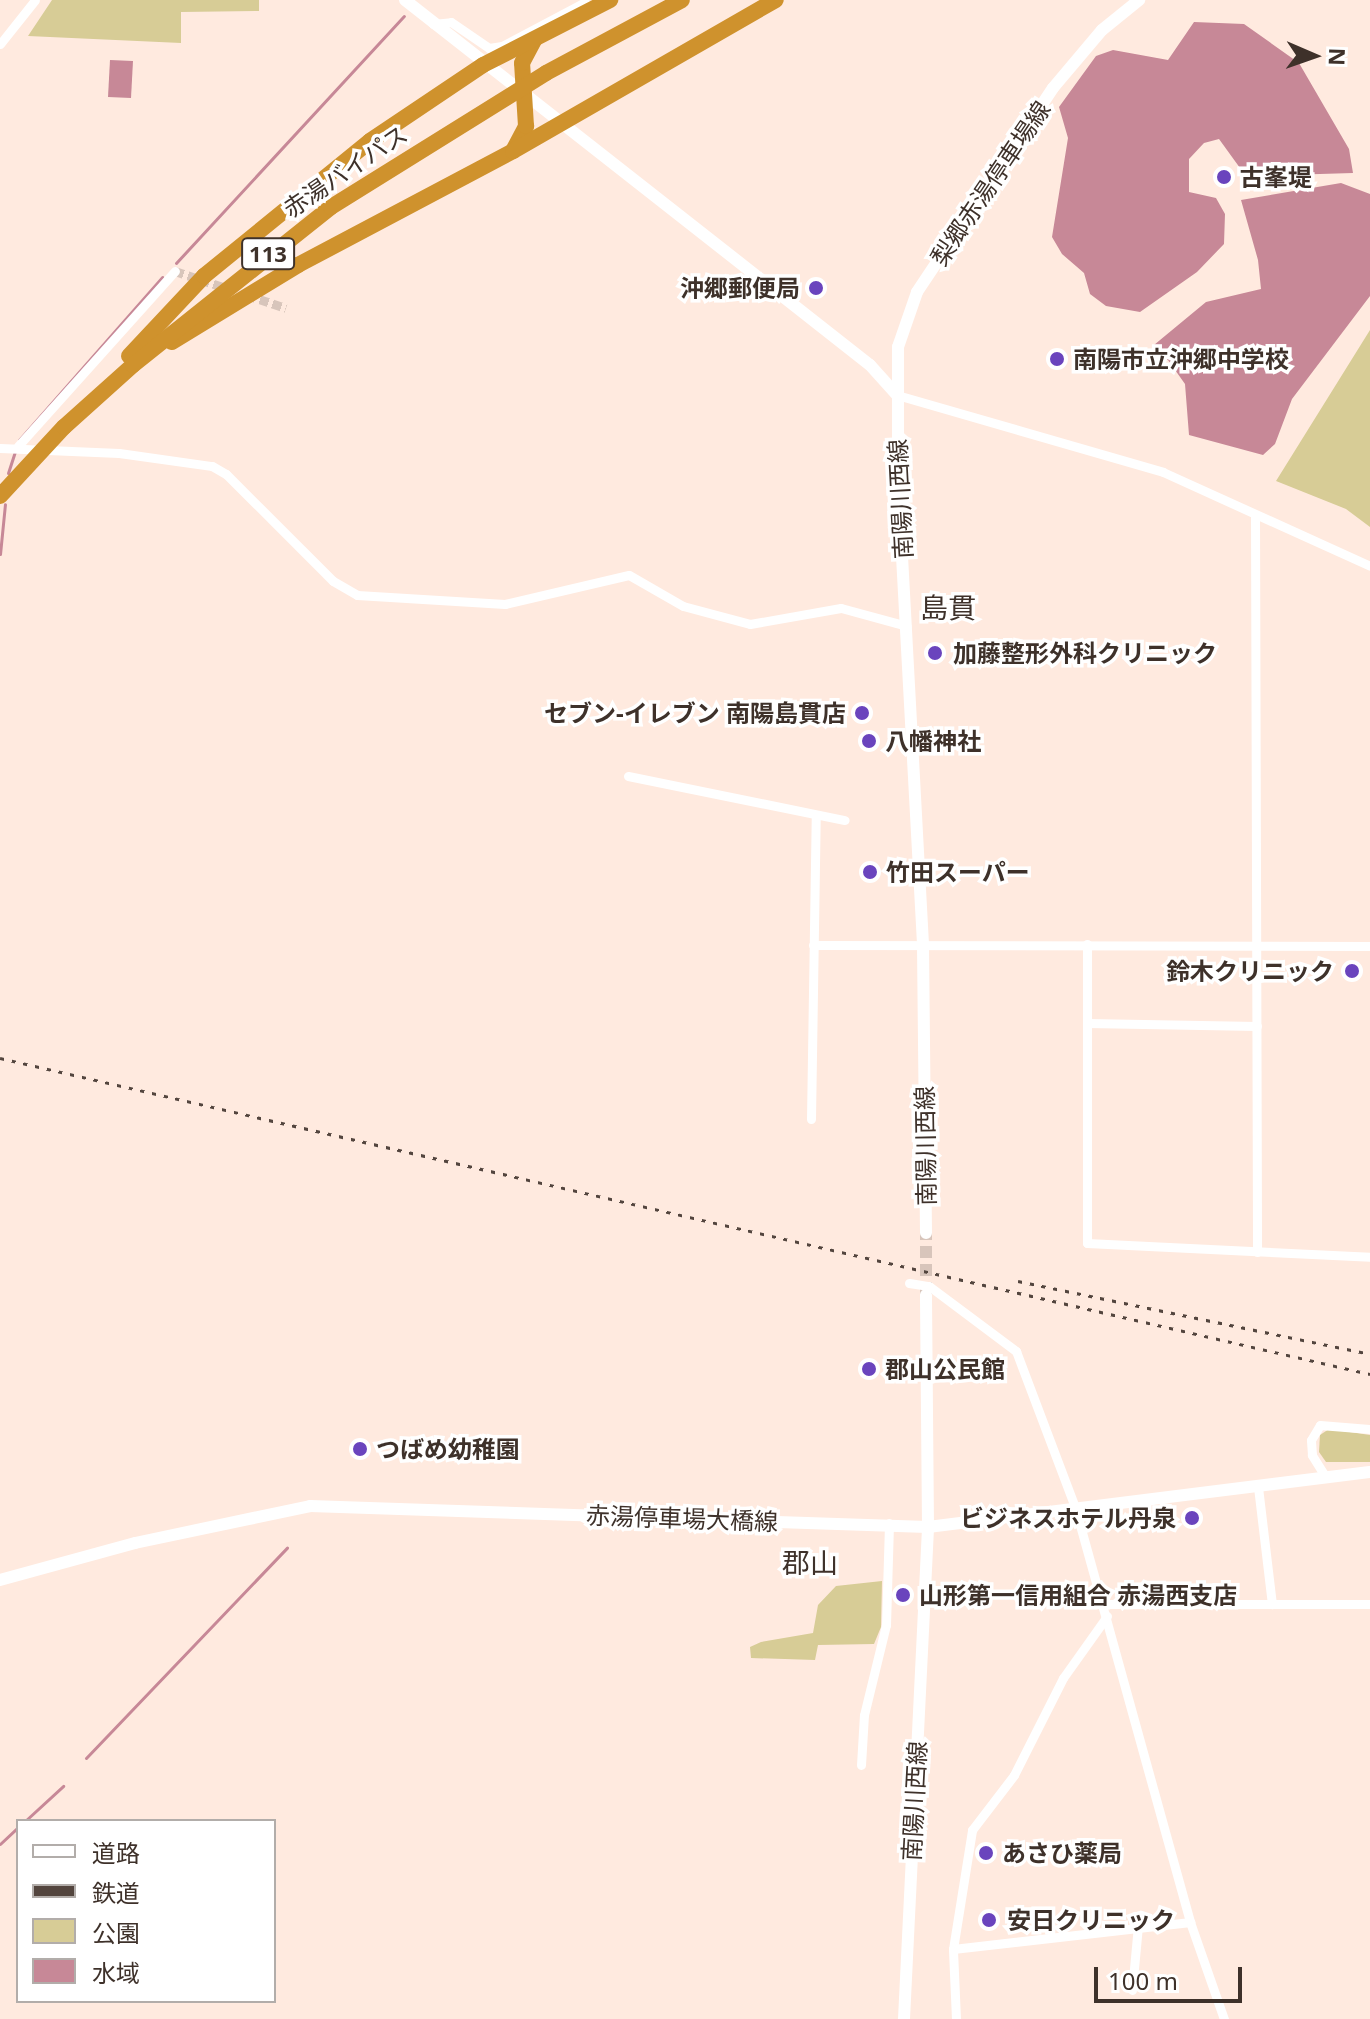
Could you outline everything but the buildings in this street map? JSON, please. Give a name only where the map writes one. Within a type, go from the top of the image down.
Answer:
[{"type":"highway","points":[[64,427],[204,276],[370,141],[483,65],[610,0]]},
{"type":"highway","name":"赤湯バイパス","points":[[0,496],[64,427],[133,365],[331,207],[490,106],[682,0]]},
{"type":"highway","points":[[133,365],[298,265],[513,151],[776,0]]},
{"type":"highway","points":[[513,151],[526,126],[522,63],[537,36]]},
{"type":"main road","points":[[405,0],[483,65],[870,365],[897,395]]},
{"type":"main road","name":"梨郷赤湯停車場線","points":[[897,395],[898,347],[917,292],[1053,88],[1102,30],[1139,0]]},
{"type":"main road","name":"南陽川西線","points":[[897,395],[923,944],[926,1233]]},
{"type":"main road","name":"南陽川西線","points":[[904,2019],[928,1527],[926,1295]]},
{"type":"main road","name":"赤湯停車場大橋線","points":[[0,1580],[135,1543],[310,1506],[889,1523],[928,1527],[1370,1472]]},
{"type":"street","points":[[0,44],[35,0]]},
{"type":"street","points":[[433,24],[451,22],[489,48],[502,46],[585,2]]},
{"type":"street","points":[[18,446],[175,271]]},
{"type":"street","points":[[897,395],[1163,472],[1370,566]]},
{"type":"street","points":[[0,448],[18,446],[212,466],[226,474],[333,581],[368,597],[522,603],[629,575],[683,606],[750,624],[841,608],[907,626]]},
{"type":"street","points":[[1255,515],[1257,1252]]},
{"type":"street","points":[[628,776],[845,820]]},
{"type":"street","points":[[811,1119],[816,816]]},
{"type":"street","points":[[1087,944],[1087,1243],[1370,1257]]},
{"type":"street","points":[[813,945],[1370,946]]},
{"type":"street","points":[[1087,1023],[1257,1026]]},
{"type":"street","points":[[909,1283],[929,1286],[1016,1351],[1075,1507],[1190,1922],[1224,2019]]},
{"type":"street","points":[[1325,1476],[1312,1455],[1311,1440],[1320,1425],[1370,1429]]},
{"type":"street","points":[[1258,1487],[1272,1604]]},
{"type":"street","points":[[861,1765],[864,1715],[886,1625],[889,1523]]},
{"type":"street","points":[[1104,1604],[1370,1604]]},
{"type":"street","points":[[956,2019],[953,1949],[972,1830],[1014,1775],[1063,1678],[1107,1616]]},
{"type":"street","points":[[953,1949],[1138,1925],[1190,1922]]},
{"type":"street","points":[[1132,1990],[1138,1925]]},
{"type":"green space","points":[[52,0],[259,0],[259,11],[181,12],[181,43],[28,36]]},
{"type":"green space","points":[[1370,330],[1370,527],[1346,509],[1276,481]]},
{"type":"green space","points":[[1329,1429],[1370,1435],[1370,1462],[1326,1462],[1319,1452],[1320,1435]]},
{"type":"green space","points":[[882,1581],[881,1627],[874,1644],[818,1645],[815,1660],[751,1658],[750,1647],[761,1642],[813,1633],[818,1605],[836,1586]]},
{"type":"water","points":[[1194,22],[1244,24],[1299,63],[1349,149],[1353,173],[1254,176],[1240,168],[1219,139],[1204,143],[1189,159],[1189,192],[1216,198],[1225,214],[1224,244],[1197,272],[1140,312],[1106,306],[1090,294],[1084,273],[1062,254],[1052,237],[1068,138],[1059,107],[1096,56],[1113,50],[1168,60]]},
{"type":"water","points":[[110,60],[133,61],[131,98],[108,97]]},
{"type":"water","points":[[1341,183],[1370,194],[1370,296],[1292,399],[1275,444],[1263,455],[1189,435],[1185,384],[1168,360],[1157,355],[1154,345],[1206,302],[1261,289],[1258,260],[1241,200]]},
{"type":"waterway","points":[[176,263],[404,16]]},
{"type":"waterway","points":[[19,440],[162,277]]},
{"type":"waterway","points":[[8,473],[15,452]]},
{"type":"waterway","points":[[0,554],[5,504]]},
{"type":"waterway","points":[[86,1758],[287,1548]]},
{"type":"waterway","points":[[27,1819],[63,1786]]},
{"type":"waterway","points":[[0,1844],[16,1829]]},
{"type":"tunnel","points":[[175,271],[229,289]]},
{"type":"tunnel","points":[[247,295],[286,308]]},
{"type":"tunnel","points":[[926,1233],[926,1294]]},
{"type":"railway","points":[[0,1058],[1370,1374]]},
{"type":"railway","points":[[1018,1281],[1370,1354]]},
{"type":"place","name":"古峯堤","points":[[1224,177]]},
{"type":"place","name":"沖郷郵便局","points":[[816,288]]},
{"type":"place","name":"南陽市立沖郷中学校","points":[[1057,359]]},
{"type":"place","name":"加藤整形外科クリニック","points":[[935,653]]},
{"type":"place","name":"セブン-イレブン 南陽島貫店","points":[[862,713]]},
{"type":"place","name":"八幡神社","points":[[869,741]]},
{"type":"place","name":"竹田スーパー","points":[[870,872]]},
{"type":"place","name":"鈴木クリニック","points":[[1352,971]]},
{"type":"place","name":"郡山公民館","points":[[869,1369]]},
{"type":"place","name":"つばめ幼稚園","points":[[360,1449]]},
{"type":"place","name":"ビジネスホテル丹泉","points":[[1192,1518]]},
{"type":"place","name":"山形第一信用組合 赤湯西支店","points":[[903,1595]]},
{"type":"place","name":"あさひ薬局","points":[[986,1853]]},
{"type":"place","name":"安日クリニック","points":[[989,1920]]},
{"type":"district","name":"島貫","points":[[948,607]]},
{"type":"district","name":"郡山","points":[[810,1562]]}]
